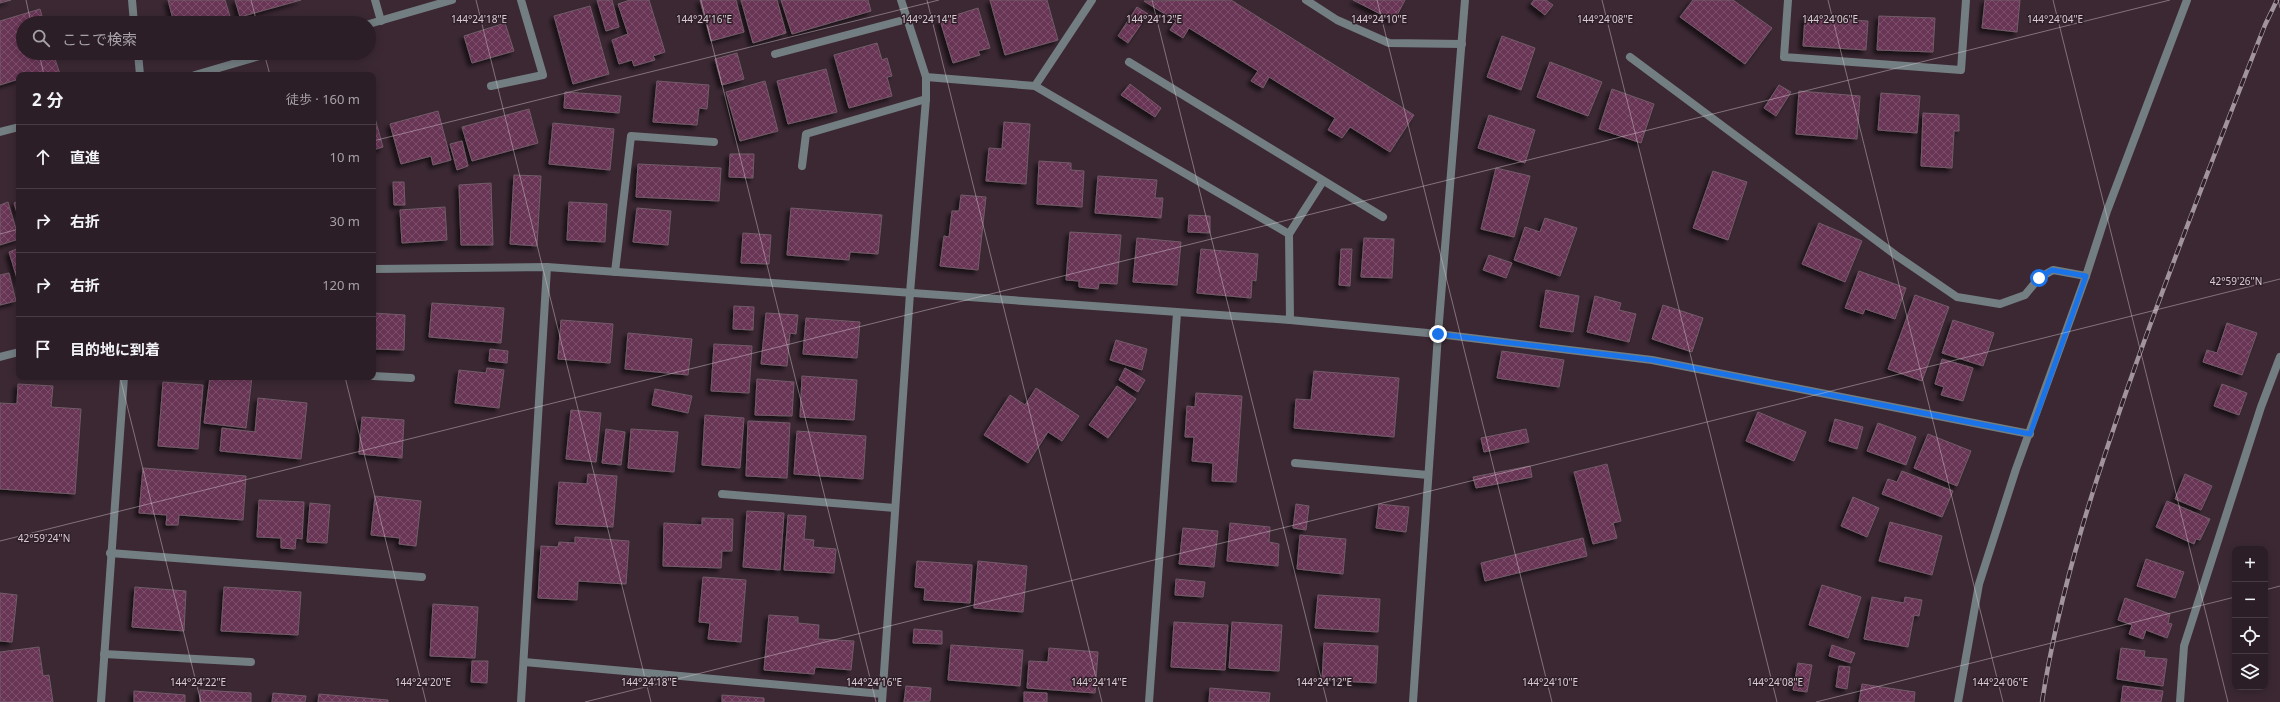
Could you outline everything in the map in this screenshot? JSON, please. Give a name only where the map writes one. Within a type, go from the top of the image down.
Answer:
[{"type":"street","points":[[132,0],[133,16]]},
{"type":"street","points":[[375,0],[381,21]]},
{"type":"street","points":[[376,22],[452,0]]},
{"type":"street","points":[[491,86],[543,75],[521,0]]},
{"type":"street","points":[[524,662],[882,698],[910,293],[926,99],[926,77],[901,0]]},
{"type":"street","points":[[1035,86],[1092,0]]},
{"type":"street","points":[[1306,0],[1337,20],[1388,43],[1462,44]]},
{"type":"street","points":[[1413,702],[1438,334],[1465,0]]},
{"type":"street","points":[[1788,0],[1784,57],[1961,70],[1966,0]]},
{"type":"street","points":[[1958,702],[1979,584],[2016,469],[2030,434],[2086,276],[2107,211],[2187,0]]},
{"type":"street","points":[[775,54],[907,19]]},
{"type":"street","points":[[1630,57],[1897,256],[1957,297],[2000,304],[2025,295],[2039,278],[2052,270],[2086,276]]},
{"type":"street","points":[[139,60],[140,72]]},
{"type":"street","points":[[205,72],[246,60]]},
{"type":"street","points":[[1129,62],[1383,217]]},
{"type":"street","points":[[926,77],[1035,86],[1290,234]]},
{"type":"street","points":[[802,166],[806,134],[926,99]]},
{"type":"street","points":[[0,132],[16,128]]},
{"type":"street","points":[[615,272],[631,136],[714,142]]},
{"type":"street","points":[[1290,320],[1290,234],[1323,181]]},
{"type":"street","points":[[376,269],[547,267],[1290,320],[1438,334],[1652,360],[2030,434]]},
{"type":"street","points":[[521,702],[547,267]]},
{"type":"street","points":[[1150,702],[1177,313]]},
{"type":"street","points":[[0,357],[16,353]]},
{"type":"street","points":[[2180,702],[2184,646],[2261,407],[2280,357]]},
{"type":"street","points":[[376,376],[411,378]]},
{"type":"street","points":[[101,702],[110,553],[124,380]]},
{"type":"street","points":[[1296,463],[1428,475]]},
{"type":"street","points":[[722,494],[895,508]]},
{"type":"street","points":[[110,553],[422,577]]},
{"type":"street","points":[[104,654],[251,662]]},
{"type":"building","points":[[0,0],[11,0],[0,3]]},
{"type":"building","points":[[168,0],[225,0],[230,16],[172,16]]},
{"type":"building","points":[[235,0],[301,0],[244,16],[240,16]]},
{"type":"building","points":[[597,0],[612,0],[619,27],[606,31]]},
{"type":"building","points":[[630,0],[649,0],[665,52],[653,56],[655,60],[634,66],[632,60],[619,64],[612,40],[628,34],[618,4]]},
{"type":"building","points":[[700,0],[736,0],[744,32],[711,41]]},
{"type":"building","points":[[741,0],[777,0],[786,33],[753,43]]},
{"type":"building","points":[[781,0],[868,0],[871,11],[792,34]]},
{"type":"building","points":[[990,0],[1047,0],[1058,40],[1005,55]]},
{"type":"building","points":[[1231,0],[1414,115],[1390,152],[1350,127],[1342,138],[1328,130],[1335,118],[1269,77],[1263,88],[1251,81],[1258,71],[1189,28],[1183,38],[1170,30],[1176,21],[1144,1]]},
{"type":"building","points":[[1353,0],[1405,0],[1394,21]]},
{"type":"building","points":[[1534,0],[1546,0],[1553,5],[1545,15],[1531,4]]},
{"type":"building","points":[[1693,0],[1733,0],[1772,28],[1745,64],[1680,17]]},
{"type":"building","points":[[1985,0],[2020,0],[2017,32],[1982,28]]},
{"type":"building","points":[[590,6],[609,74],[573,84],[554,16]]},
{"type":"building","points":[[1137,7],[1148,14],[1128,43],[1118,36]]},
{"type":"building","points":[[978,8],[990,48],[978,51],[980,55],[953,63],[940,20]]},
{"type":"building","points":[[40,9],[42,16],[17,16]]},
{"type":"building","points":[[16,16],[16,60],[55,60],[59,72],[16,72],[16,80],[0,85],[0,21]]},
{"type":"building","points":[[1879,16],[1935,18],[1933,52],[1877,50]]},
{"type":"building","points":[[1805,17],[1868,21],[1866,50],[1803,46]]},
{"type":"building","points":[[505,23],[514,51],[472,63],[464,36]]},
{"type":"building","points":[[1502,36],[1535,48],[1521,90],[1487,77]]},
{"type":"building","points":[[877,43],[882,60],[887,58],[892,76],[887,77],[892,96],[849,108],[834,55]]},
{"type":"building","points":[[737,53],[744,79],[722,85],[715,59]]},
{"type":"building","points":[[1550,62],[1602,82],[1588,116],[1537,97]]},
{"type":"building","points":[[826,69],[837,112],[788,124],[777,81]]},
{"type":"building","points":[[657,81],[709,85],[707,109],[699,108],[697,125],[653,122]]},
{"type":"building","points":[[765,81],[778,131],[740,141],[726,92]]},
{"type":"building","points":[[1130,84],[1161,108],[1155,117],[1121,95]]},
{"type":"building","points":[[1779,85],[1791,92],[1776,116],[1764,108]]},
{"type":"building","points":[[1612,89],[1654,104],[1641,143],[1599,129]]},
{"type":"building","points":[[1799,91],[1860,96],[1857,139],[1796,134]]},
{"type":"building","points":[[565,92],[621,96],[619,113],[564,108]]},
{"type":"building","points":[[1881,93],[1920,96],[1917,133],[1878,130]]},
{"type":"building","points":[[529,109],[538,143],[472,161],[462,127]]},
{"type":"building","points":[[438,111],[451,160],[433,165],[431,156],[401,164],[390,124]]},
{"type":"building","points":[[1923,113],[1959,115],[1959,131],[1954,131],[1952,168],[1921,166]]},
{"type":"building","points":[[1489,115],[1535,130],[1525,163],[1478,148]]},
{"type":"building","points":[[376,122],[383,147],[376,149]]},
{"type":"building","points":[[1004,122],[1030,124],[1026,184],[986,181],[989,148],[1002,149]]},
{"type":"building","points":[[553,123],[614,129],[610,170],[549,164]]},
{"type":"building","points":[[462,141],[468,166],[457,170],[450,144]]},
{"type":"building","points":[[730,154],[754,154],[753,178],[729,177]]},
{"type":"building","points":[[1039,161],[1071,163],[1071,170],[1084,171],[1082,207],[1037,204]]},
{"type":"building","points":[[638,164],[721,168],[719,201],[636,197]]},
{"type":"building","points":[[1496,168],[1530,176],[1514,237],[1481,229]]},
{"type":"building","points":[[1713,171],[1747,182],[1728,240],[1693,228]]},
{"type":"building","points":[[514,175],[541,176],[537,246],[510,244]]},
{"type":"building","points":[[1098,176],[1157,180],[1155,198],[1163,198],[1161,218],[1095,213]]},
{"type":"building","points":[[393,182],[404,182],[405,205],[394,205]]},
{"type":"building","points":[[491,183],[493,245],[461,245],[459,185]]},
{"type":"building","points":[[961,195],[986,197],[978,270],[940,266],[944,236],[949,237],[952,211],[959,211]]},
{"type":"building","points":[[8,202],[16,229],[16,240],[0,245],[0,205]]},
{"type":"building","points":[[569,202],[607,204],[605,242],[567,240]]},
{"type":"building","points":[[445,207],[447,240],[402,243],[400,210]]},
{"type":"building","points":[[637,208],[671,211],[668,245],[633,242]]},
{"type":"building","points":[[791,208],[882,215],[878,254],[850,252],[849,260],[787,255]]},
{"type":"building","points":[[1189,215],[1210,216],[1210,233],[1188,232]]},
{"type":"building","points":[[1545,218],[1577,228],[1560,276],[1514,260],[1525,227],[1540,232]]},
{"type":"building","points":[[1819,223],[1862,241],[1845,282],[1802,264]]},
{"type":"building","points":[[1070,232],[1121,235],[1117,284],[1099,283],[1098,289],[1079,287],[1079,281],[1066,280]]},
{"type":"building","points":[[743,233],[771,235],[769,264],[741,263]]},
{"type":"building","points":[[1137,238],[1181,242],[1177,285],[1133,282]]},
{"type":"building","points":[[1364,238],[1394,239],[1392,278],[1361,277]]},
{"type":"building","points":[[16,249],[16,275],[9,252]]},
{"type":"building","points":[[1201,249],[1258,254],[1256,281],[1252,280],[1251,298],[1197,293]]},
{"type":"building","points":[[1341,249],[1352,249],[1350,286],[1339,285]]},
{"type":"building","points":[[1489,255],[1512,263],[1506,278],[1483,270]]},
{"type":"building","points":[[1859,271],[1906,288],[1895,319],[1865,309],[1863,314],[1845,308]]},
{"type":"building","points":[[9,273],[16,301],[0,305],[0,275]]},
{"type":"building","points":[[1546,290],[1579,296],[1573,332],[1540,327]]},
{"type":"building","points":[[1915,295],[1949,307],[1922,381],[1888,369]]},
{"type":"building","points":[[1595,296],[1621,303],[1619,310],[1636,314],[1629,342],[1587,332]]},
{"type":"building","points":[[432,303],[504,308],[501,343],[429,337]]},
{"type":"building","points":[[1663,305],[1703,318],[1692,352],[1652,339]]},
{"type":"building","points":[[734,306],[754,307],[753,330],[733,329]]},
{"type":"building","points":[[376,313],[405,315],[404,350],[376,349]]},
{"type":"building","points":[[766,313],[798,315],[796,334],[790,333],[787,366],[761,364]]},
{"type":"building","points":[[806,318],[860,322],[857,358],[803,354]]},
{"type":"building","points":[[561,320],[613,324],[610,363],[558,359]]},
{"type":"building","points":[[1953,320],[1994,333],[1983,366],[1942,353]]},
{"type":"building","points":[[2227,323],[2257,333],[2242,375],[2203,362],[2207,350],[2217,353]]},
{"type":"building","points":[[628,333],[692,339],[688,375],[625,369]]},
{"type":"building","points":[[1116,340],[1147,349],[1142,370],[1110,360]]},
{"type":"building","points":[[714,344],[752,346],[749,393],[711,391]]},
{"type":"building","points":[[490,349],[508,351],[507,363],[489,361]]},
{"type":"building","points":[[1502,351],[1564,360],[1559,387],[1497,378]]},
{"type":"building","points":[[1942,359],[1973,368],[1963,401],[1941,395],[1944,387],[1935,384]]},
{"type":"building","points":[[487,368],[504,370],[499,408],[455,403],[459,370],[486,373]]},
{"type":"building","points":[[1125,368],[1145,380],[1138,392],[1119,380]]},
{"type":"building","points":[[1314,371],[1399,378],[1394,437],[1294,428],[1296,399],[1311,400]]},
{"type":"building","points":[[802,376],[857,380],[854,420],[800,417]]},
{"type":"building","points":[[757,379],[794,382],[792,416],[755,415]]},
{"type":"building","points":[[210,380],[252,380],[246,428],[204,423]]},
{"type":"building","points":[[163,382],[203,385],[198,449],[158,446]]},
{"type":"building","points":[[18,384],[53,386],[51,407],[81,409],[75,494],[0,489],[0,403],[17,404]]},
{"type":"building","points":[[2222,384],[2247,393],[2239,415],[2214,406]]},
{"type":"building","points":[[1117,386],[1136,399],[1108,438],[1089,425]]},
{"type":"building","points":[[1036,388],[1079,416],[1062,441],[1048,432],[1028,463],[984,435],[1010,395],[1025,405]]},
{"type":"building","points":[[655,389],[692,396],[688,413],[652,405]]},
{"type":"building","points":[[1196,393],[1242,396],[1236,482],[1212,481],[1213,463],[1192,461],[1194,437],[1185,437],[1187,406],[1195,407]]},
{"type":"building","points":[[258,398],[307,403],[301,459],[220,451],[222,428],[255,432]]},
{"type":"building","points":[[571,410],[601,413],[596,462],[566,459]]},
{"type":"building","points":[[1758,412],[1806,432],[1794,461],[1746,441]]},
{"type":"building","points":[[705,415],[744,418],[740,468],[702,465]]},
{"type":"building","points":[[362,417],[404,420],[402,458],[359,454]]},
{"type":"building","points":[[1835,419],[1863,427],[1857,449],[1829,441]]},
{"type":"building","points":[[748,421],[790,423],[787,478],[746,476]]},
{"type":"building","points":[[1878,423],[1916,437],[1906,465],[1867,451]]},
{"type":"building","points":[[606,429],[625,432],[621,465],[602,463]]},
{"type":"building","points":[[631,429],[678,432],[674,472],[628,468]]},
{"type":"building","points":[[1526,429],[1529,442],[1484,452],[1481,438]]},
{"type":"building","points":[[797,431],[866,436],[863,479],[794,474]]},
{"type":"building","points":[[1928,434],[1971,451],[1957,486],[1914,468]]},
{"type":"building","points":[[1607,464],[1621,521],[1613,523],[1617,538],[1593,544],[1574,472]]},
{"type":"building","points":[[1530,466],[1532,477],[1476,488],[1473,477]]},
{"type":"building","points":[[143,468],[246,476],[243,520],[179,515],[178,525],[166,525],[167,515],[139,513]]},
{"type":"building","points":[[1902,471],[1953,491],[1942,517],[1882,494],[1888,479],[1897,482]]},
{"type":"building","points":[[588,474],[617,476],[613,527],[556,524],[559,482],[587,484]]},
{"type":"building","points":[[2185,474],[2212,486],[2201,510],[2175,499]]},
{"type":"building","points":[[375,496],[421,501],[416,546],[399,544],[400,538],[371,535]]},
{"type":"building","points":[[1853,497],[1879,508],[1867,537],[1841,526]]},
{"type":"building","points":[[259,500],[304,502],[302,539],[296,538],[295,549],[281,548],[281,538],[257,537]]},
{"type":"building","points":[[2167,501],[2210,519],[2200,540],[2196,539],[2194,544],[2156,527]]},
{"type":"building","points":[[310,503],[330,505],[327,543],[307,542]]},
{"type":"building","points":[[1296,504],[1309,506],[1306,530],[1293,528]]},
{"type":"building","points":[[1379,504],[1409,507],[1406,532],[1376,528]]},
{"type":"building","points":[[747,511],[784,513],[780,570],[743,567]]},
{"type":"building","points":[[788,515],[806,516],[804,539],[814,540],[813,547],[836,549],[834,573],[784,570]]},
{"type":"building","points":[[702,518],[733,519],[732,551],[722,551],[721,568],[663,566],[664,523],[702,525]]},
{"type":"building","points":[[1890,522],[1942,536],[1932,575],[1879,561]]},
{"type":"building","points":[[1230,523],[1270,527],[1269,542],[1279,544],[1278,566],[1227,561]]},
{"type":"building","points":[[1183,528],[1218,531],[1214,567],[1179,564]]},
{"type":"building","points":[[1300,535],[1346,539],[1343,574],[1297,569]]},
{"type":"building","points":[[575,537],[629,541],[626,584],[578,581],[577,600],[538,598],[541,546],[558,547],[559,542],[575,543]]},
{"type":"building","points":[[1583,538],[1587,556],[1485,581],[1481,563]]},
{"type":"building","points":[[2146,559],[2184,572],[2175,598],[2137,586]]},
{"type":"building","points":[[917,561],[972,565],[970,603],[924,600],[925,588],[915,587]]},
{"type":"building","points":[[978,561],[1027,566],[1023,612],[974,608]]},
{"type":"building","points":[[703,577],[746,580],[741,642],[708,639],[710,623],[699,622]]},
{"type":"building","points":[[1176,579],[1205,582],[1203,597],[1175,595]]},
{"type":"building","points":[[1822,585],[1861,597],[1848,638],[1809,625]]},
{"type":"building","points":[[135,587],[186,591],[184,631],[132,627]]},
{"type":"building","points":[[224,587],[301,592],[298,635],[221,631]]},
{"type":"building","points":[[0,593],[17,595],[12,642],[0,641]]},
{"type":"building","points":[[1318,595],[1380,599],[1378,632],[1315,628]]},
{"type":"building","points":[[1872,597],[1904,603],[1905,597],[1922,600],[1919,616],[1914,615],[1908,647],[1864,639]]},
{"type":"building","points":[[2125,598],[2170,614],[2168,623],[2172,624],[2167,638],[2146,630],[2143,639],[2129,634],[2132,625],[2118,620]]},
{"type":"building","points":[[433,604],[478,607],[475,658],[430,656]]},
{"type":"building","points":[[769,615],[798,617],[798,623],[819,625],[818,639],[854,641],[851,670],[815,667],[814,674],[764,670]]},
{"type":"building","points":[[1174,622],[1228,625],[1225,670],[1171,667]]},
{"type":"building","points":[[1232,622],[1282,625],[1279,671],[1229,668]]},
{"type":"building","points":[[914,629],[942,631],[942,644],[913,643]]},
{"type":"building","points":[[1324,643],[1378,646],[1376,683],[1322,680]]},
{"type":"building","points":[[951,645],[1023,650],[1020,686],[948,680]]},
{"type":"building","points":[[1832,645],[1855,653],[1851,663],[1829,656]]},
{"type":"building","points":[[39,647],[43,676],[49,675],[53,702],[0,702],[0,652]]},
{"type":"building","points":[[1049,648],[1098,652],[1095,693],[1027,688],[1029,661],[1048,662]]},
{"type":"building","points":[[2121,648],[2145,651],[2144,657],[2167,659],[2163,686],[2117,679]]},
{"type":"building","points":[[472,661],[488,661],[487,683],[471,682]]},
{"type":"building","points":[[1798,663],[1812,665],[1807,692],[1793,690]]},
{"type":"building","points":[[1839,666],[1850,667],[1847,689],[1836,687]]},
{"type":"building","points":[[1862,684],[1915,692],[1914,702],[1859,702]]},
{"type":"building","points":[[906,686],[931,688],[930,701],[904,702]]},
{"type":"building","points":[[2123,686],[2163,691],[2161,702],[2121,702]]},
{"type":"building","points":[[1210,688],[1270,693],[1269,702],[1209,702]]},
{"type":"building","points":[[200,690],[251,693],[251,702],[200,702]]},
{"type":"building","points":[[134,691],[185,695],[185,702],[134,702]]},
{"type":"building","points":[[1024,692],[1047,693],[1047,702],[1024,702]]},
{"type":"building","points":[[273,693],[306,696],[305,702],[272,702]]},
{"type":"building","points":[[319,694],[388,700],[388,702],[318,702]]},
{"type":"building","points":[[722,695],[764,698],[764,702],[722,702]]},
{"type":"railway","points":[[2042,702],[2069,573],[2107,447],[2183,236],[2265,25],[2277,0]]},
{"type":"route","points":[[1438,334],[1652,360],[2030,434],[2086,276],[2052,270],[2039,278]]}]
